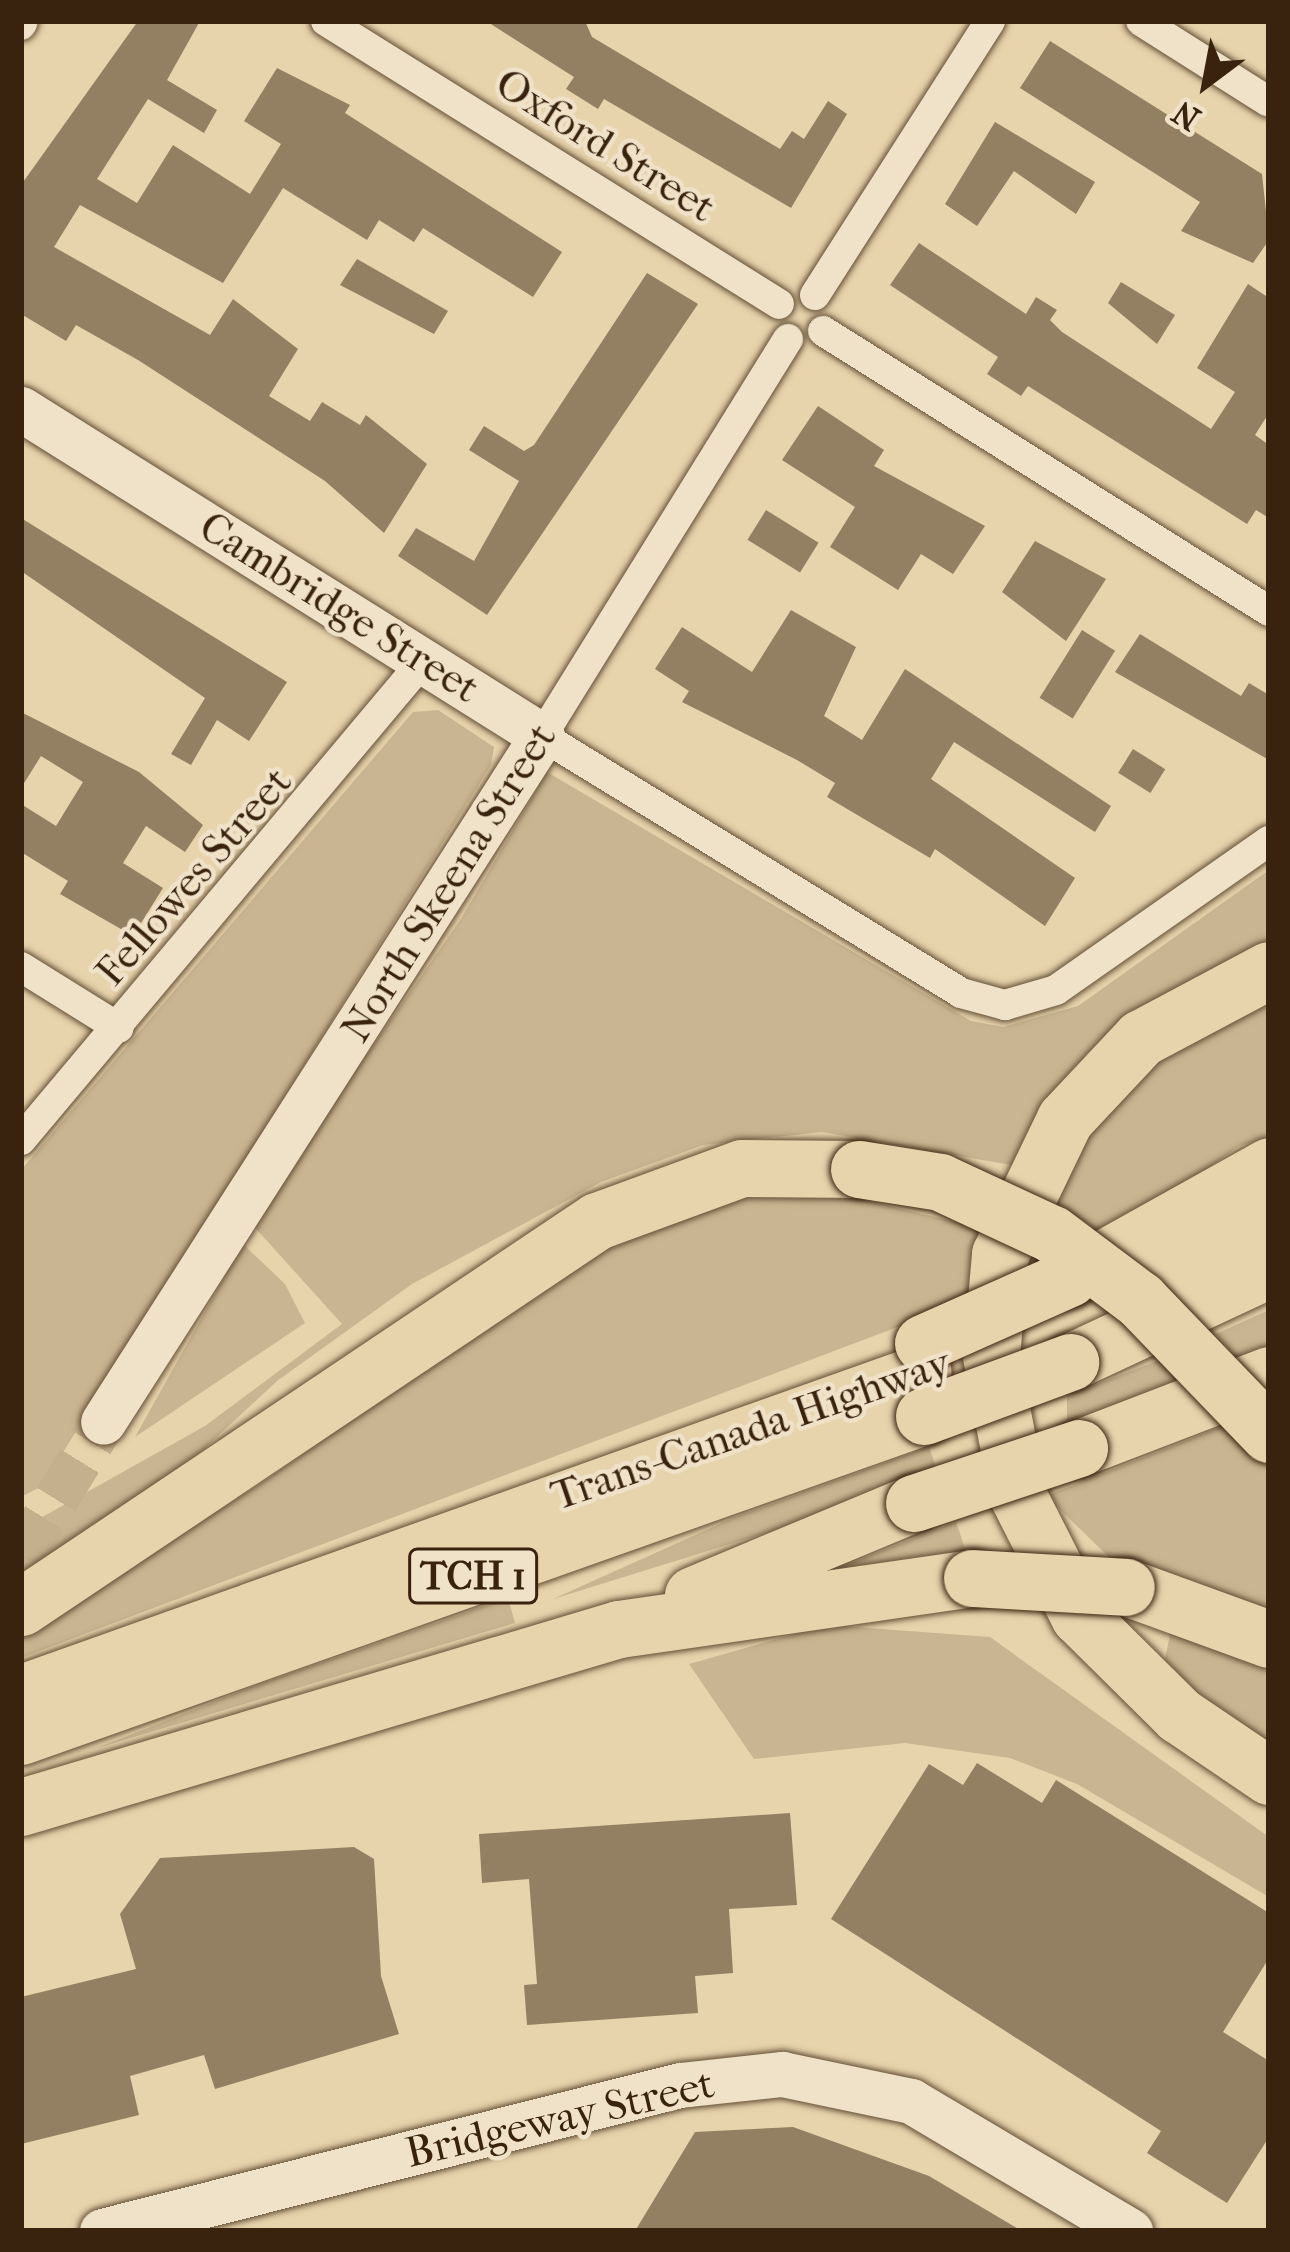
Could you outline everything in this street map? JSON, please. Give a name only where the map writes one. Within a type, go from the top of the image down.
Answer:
[{"type":"highway","points":[[1269,970],[1141,1038],[1065,1119],[1000,1254],[991,1356],[1018,1496],[1079,1616],[1179,1715],[1269,1776]]},
{"type":"highway","points":[[1069,1319],[1269,1166]]},
{"type":"highway","points":[[21,1607],[597,1221],[742,1168],[859,1169],[940,1182],[1052,1234],[1140,1300],[1269,1434]]},
{"type":"highway","name":"Trans-Canada Highway","points":[[21,1736],[1069,1319],[1269,1218]]},
{"type":"highway","name":"Trans-Canada Highway","points":[[1069,1319],[1269,1269]]},
{"type":"highway","points":[[21,1807],[619,1629],[914,1503],[1079,1448],[1269,1375]]},
{"type":"highway","name":"Trans-Canada Highway","points":[[21,1693],[708,1442],[923,1377]]},
{"type":"highway","points":[[619,1629],[972,1578],[1126,1587],[1269,1639]]},
{"type":"street","name":"Oxford Street","points":[[326,21],[779,304]]},
{"type":"street","points":[[990,21],[815,295],[779,304],[788,339],[823,331],[1269,611]]},
{"type":"street","points":[[1141,21],[1269,101]]},
{"type":"street","points":[[815,295],[823,331]]},
{"type":"street","name":"North Skeena Street","points":[[104,1423],[542,736],[788,339]]},
{"type":"street","name":"Cambridge Street","points":[[21,409],[961,993],[1035,1000],[1269,842]]},
{"type":"street","name":"Fellowes Street","points":[[21,1140],[423,661]]},
{"type":"street","points":[[21,967],[119,1028]]},
{"type":"street","name":"Bridgeway Street","points":[[102,2231],[680,2085],[782,2074],[911,2101],[1130,2231]]},
{"type":"shaded area","points":[[438,710],[494,747],[491,765],[42,1486],[21,1497],[21,1170],[413,712]]},
{"type":"shaded area","points":[[547,772],[971,1021],[1003,1027],[1078,1006],[1269,870],[1269,950],[1011,1165],[822,1132],[703,1145],[601,1182],[412,1284],[277,1381],[175,1476],[21,1572],[21,1529],[205,1426],[342,1324],[250,1222],[461,919]]},
{"type":"shaded area","points":[[1269,991],[1269,1137],[1239,1146],[1110,1238],[1042,1193],[1125,1077]]},
{"type":"shaded area","points":[[831,1192],[985,1229],[977,1297],[21,1658],[21,1627],[256,1487],[590,1254],[738,1198]]},
{"type":"shaded area","points":[[243,1244],[285,1284],[305,1323],[135,1437]]},
{"type":"shaded area","points":[[1269,1310],[1269,1356],[1245,1365],[1216,1334]]},
{"type":"shaded area","points":[[1162,1359],[1188,1386],[1067,1433],[1067,1396]]},
{"type":"shaded area","points":[[1226,1425],[1269,1468],[1269,1614],[1111,1559],[1046,1496]]},
{"type":"shaded area","points":[[929,1447],[940,1479],[553,1599],[733,1518]]},
{"type":"shaded area","points":[[956,1522],[967,1554],[841,1567]]},
{"type":"shaded area","points":[[508,1598],[515,1623],[94,1749],[255,1686]]},
{"type":"shaded area","points":[[827,1625],[990,1637],[1269,1837],[1269,1897],[1077,1784],[1010,1758],[905,1743],[754,1759],[689,1664]]},
{"type":"shaded area","points":[[1172,1625],[1269,1664],[1269,1758],[1161,1678]]},
{"type":"building","points":[[138,21],[200,21],[167,80],[217,110],[204,133],[148,99],[97,179],[137,203],[173,145],[250,194],[281,144],[244,121],[277,68],[350,105],[345,113],[562,252],[533,297],[423,228],[414,242],[379,220],[367,240],[283,188],[223,283],[80,205],[54,247],[210,335],[233,299],[298,349],[269,396],[310,421],[322,402],[360,425],[366,415],[427,464],[384,533],[325,481],[138,360],[76,325],[66,341],[21,314],[21,185]]},
{"type":"building","points":[[486,21],[585,21],[592,37],[780,149],[792,131],[804,139],[828,101],[847,114],[791,208],[604,99],[598,109],[566,89],[574,77]]},
{"type":"building","points":[[1050,41],[1262,174],[1269,240],[1253,263],[1181,231],[1200,202],[1020,88]]},
{"type":"building","points":[[995,122],[1095,182],[1076,214],[1014,171],[977,226],[945,204]]},
{"type":"building","points":[[919,243],[1026,314],[1036,297],[1057,310],[1050,320],[1062,332],[1211,429],[1235,392],[1197,368],[1248,284],[1269,298],[1269,413],[1255,435],[1269,445],[1269,518],[1256,510],[1247,524],[1028,386],[1021,396],[987,374],[998,357],[890,285]]},
{"type":"building","points":[[357,259],[448,311],[434,334],[340,285]]},
{"type":"building","points":[[647,273],[698,304],[487,615],[398,556],[416,528],[474,561],[519,481],[469,450],[484,426],[524,451],[534,445]]},
{"type":"building","points":[[1121,282],[1175,315],[1157,344],[1108,303]]},
{"type":"building","points":[[818,406],[884,450],[874,466],[985,526],[953,574],[921,554],[898,590],[830,547],[855,507],[782,460]]},
{"type":"building","points":[[766,510],[819,543],[800,573],[747,540]]},
{"type":"building","points":[[21,518],[287,682],[249,741],[217,720],[191,765],[171,754],[205,698],[21,571]]},
{"type":"building","points":[[1035,541],[1106,579],[1066,641],[1002,592]]},
{"type":"building","points":[[791,610],[856,647],[824,716],[862,740],[905,669],[1111,806],[1095,832],[954,742],[931,779],[1075,878],[1045,926],[935,849],[930,858],[827,797],[835,783],[682,702],[689,691],[655,669],[682,627],[752,672]]},
{"type":"building","points":[[1082,630],[1115,651],[1073,719],[1040,698]]},
{"type":"building","points":[[1140,634],[1241,696],[1249,683],[1269,695],[1269,760],[1115,672]]},
{"type":"building","points":[[21,712],[139,772],[203,825],[185,852],[146,826],[123,863],[163,888],[133,936],[60,894],[68,881],[21,852],[21,804],[56,826],[83,782],[41,756],[21,788]]},
{"type":"building","points":[[1133,749],[1165,769],[1150,793],[1118,773]]},
{"type":"building","points":[[977,1763],[1042,1803],[1056,1780],[1269,1913],[1269,1958],[1223,2032],[1269,2061],[1269,2137],[1227,2203],[1147,2153],[1161,2131],[831,1919],[929,1764],[963,1785]]},
{"type":"building","points":[[790,1813],[797,1905],[729,1909],[733,1973],[695,1976],[698,2013],[527,2025],[524,1985],[537,1984],[529,1879],[482,1883],[479,1834]]},
{"type":"building","points":[[354,1847],[374,1859],[381,1976],[399,2034],[215,2089],[204,2055],[130,2076],[139,2115],[21,2144],[21,1997],[136,1969],[120,1914],[160,1858]]},
{"type":"building","points":[[793,2127],[929,2176],[1022,2231],[635,2231],[695,2132]]},
{"type":"tunnel","points":[[21,1556],[103,1422]]}]
